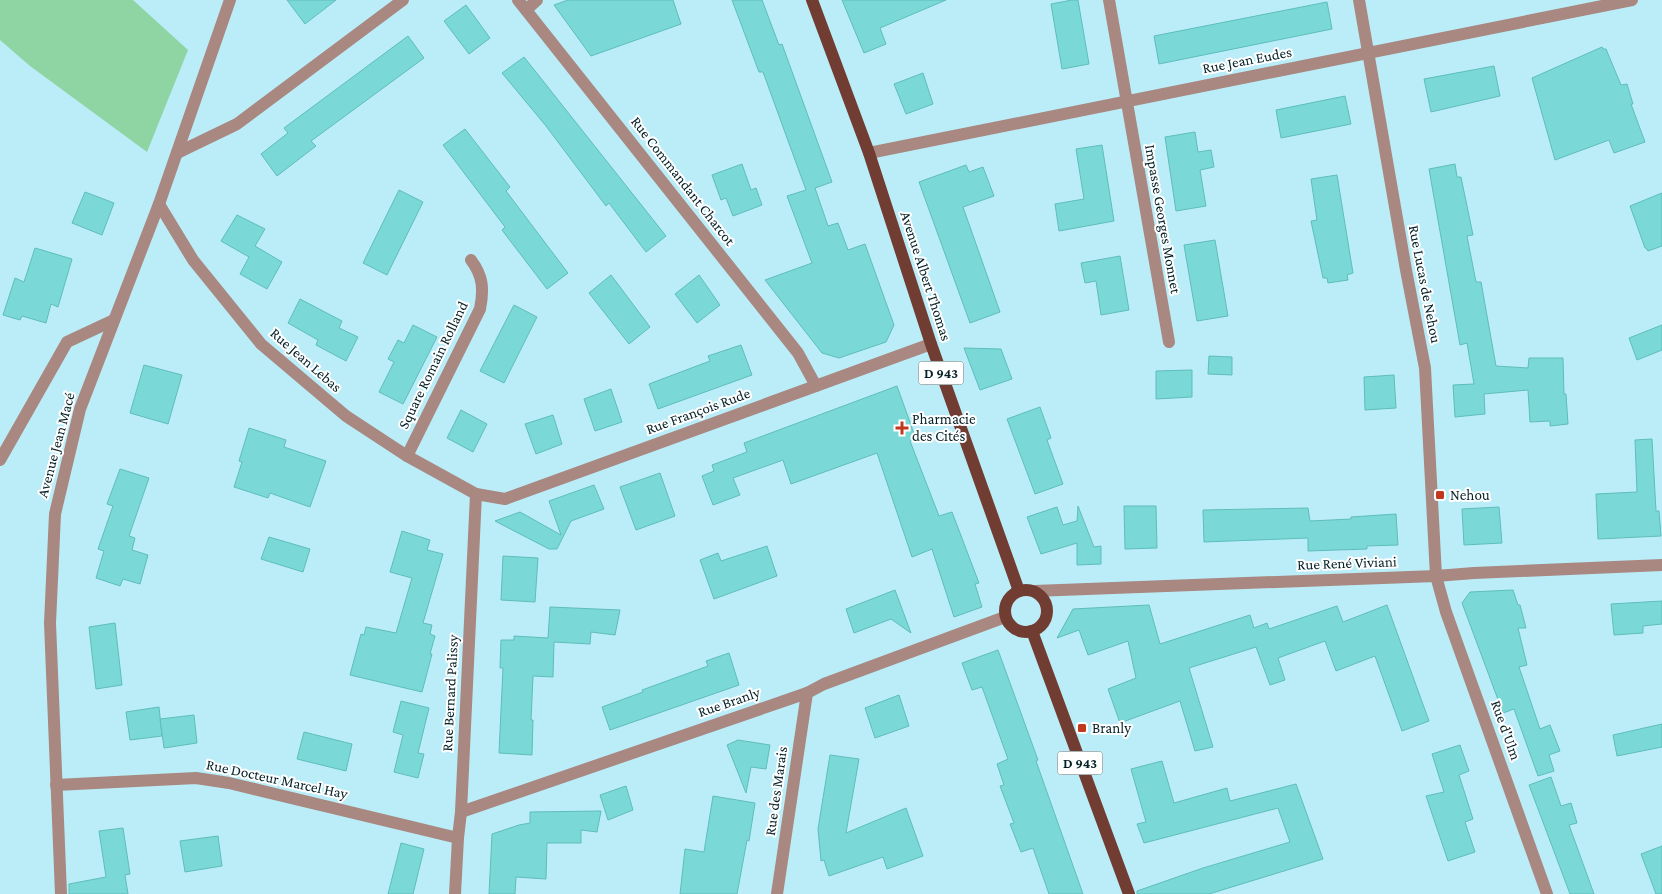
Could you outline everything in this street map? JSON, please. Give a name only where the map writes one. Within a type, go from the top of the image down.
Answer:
[{"type":"main road","name":"Avenue Albert Thomas","points":[[812,0],[869,153],[931,344],[1019,591]]},
{"type":"main road","points":[[1019,591],[1034,591],[1044,599],[1048,612],[1043,624],[1038,629],[1025,632],[1013,628],[1005,617],[1006,604],[1013,594],[1019,591]]},
{"type":"main road","name":"D 943","points":[[1032,631],[1129,894]]},
{"type":"street","name":"Avenue Jean Macé","points":[[61,894],[50,624],[55,514],[80,410],[177,153],[230,0]]},
{"type":"street","points":[[177,153],[237,124],[403,0]]},
{"type":"street","points":[[522,5],[538,0]]},
{"type":"street","name":"Impasse Georges Monnet","points":[[1109,0],[1169,342]]},
{"type":"street","name":"Rue Lucas de Nehou","points":[[1360,0],[1406,270],[1425,368],[1436,576]]},
{"type":"street","name":"Rue Jean Eudes","points":[[869,153],[1632,0]]},
{"type":"street","name":"Rue Commandant Charcot","points":[[522,5],[798,353],[816,386]]},
{"type":"street","name":"Rue Jean Lebas","points":[[158,204],[193,260],[261,344],[346,416],[407,456],[476,494]]},
{"type":"street","name":"Square Romain Rolland","points":[[407,456],[480,309],[483,290],[477,268],[471,260]]},
{"type":"street","points":[[0,460],[67,342],[114,320]]},
{"type":"street","name":"Rue François Rude","points":[[476,494],[505,499],[931,344]]},
{"type":"street","name":"Rue Bernard Palissy","points":[[455,894],[461,812],[476,494]]},
{"type":"street","name":"Rue René Viviani","points":[[1034,591],[1436,576],[1662,565]]},
{"type":"street","name":"Rue d'Ulm","points":[[1436,576],[1446,612],[1547,894]]},
{"type":"street","name":"Rue Branly","points":[[461,812],[807,694],[824,684],[1005,617]]},
{"type":"street","name":"Rue des Marais","points":[[777,894],[807,694]]},
{"type":"street","name":"Rue Docteur Marcel Hay","points":[[56,785],[196,778],[229,783],[458,838]]},
{"type":"green space","points":[[0,0],[133,0],[188,50],[147,152],[30,66],[0,40]]},
{"type":"building","points":[[287,0],[336,0],[305,24]]},
{"type":"building","points":[[568,0],[673,0],[681,24],[591,56],[554,5]]},
{"type":"building","points":[[732,0],[762,0],[779,45],[782,44],[832,182],[815,188],[828,226],[838,223],[848,250],[865,244],[894,325],[886,342],[839,358],[822,353],[765,280],[812,263],[787,196],[806,190],[763,72],[759,72]]},
{"type":"building","points":[[842,0],[946,0],[880,28],[886,44],[864,53]]},
{"type":"building","points":[[1078,0],[1089,64],[1062,69],[1051,4]]},
{"type":"building","points":[[1327,2],[1332,29],[1159,64],[1154,36]]},
{"type":"building","points":[[466,5],[490,38],[469,54],[444,21]]},
{"type":"building","points":[[408,36],[424,58],[311,141],[316,146],[277,176],[261,154],[288,133],[284,128]]},
{"type":"building","points":[[1602,47],[1606,49],[1621,85],[1627,84],[1633,104],[1631,104],[1645,142],[1614,153],[1609,140],[1555,160],[1532,78]]},
{"type":"building","points":[[524,57],[666,236],[646,252],[609,203],[606,206],[546,126],[502,73]]},
{"type":"building","points":[[1494,66],[1500,96],[1431,112],[1424,79]]},
{"type":"building","points":[[923,73],[933,104],[906,114],[894,84]]},
{"type":"building","points":[[1345,96],[1351,124],[1281,138],[1276,110]]},
{"type":"building","points":[[465,129],[510,187],[506,191],[568,273],[547,289],[502,230],[505,227],[443,145]]},
{"type":"building","points":[[1195,132],[1198,152],[1211,150],[1214,167],[1200,170],[1206,206],[1176,211],[1165,137]]},
{"type":"building","points":[[1102,145],[1114,221],[1059,231],[1055,204],[1084,199],[1076,149]]},
{"type":"building","points":[[742,164],[751,190],[756,188],[762,205],[733,216],[726,198],[721,200],[712,175]]},
{"type":"building","points":[[1455,164],[1457,177],[1461,177],[1473,235],[1467,236],[1476,282],[1481,282],[1496,366],[1528,368],[1529,358],[1563,358],[1564,394],[1566,394],[1568,424],[1550,426],[1550,421],[1530,422],[1528,390],[1484,394],[1485,414],[1455,417],[1453,385],[1474,384],[1467,343],[1460,345],[1429,169]]},
{"type":"building","points":[[966,165],[969,172],[983,167],[994,196],[963,207],[1000,312],[970,323],[919,182]]},
{"type":"building","points":[[1337,175],[1353,273],[1347,275],[1348,280],[1328,283],[1327,278],[1323,278],[1311,221],[1317,220],[1311,179]]},
{"type":"building","points":[[399,190],[423,202],[387,275],[363,263]]},
{"type":"building","points":[[85,192],[114,203],[102,235],[72,223]]},
{"type":"building","points":[[1662,193],[1662,246],[1648,251],[1645,248],[1630,206]]},
{"type":"building","points":[[237,215],[265,229],[255,246],[282,262],[267,289],[240,274],[249,257],[221,241]]},
{"type":"building","points":[[1215,240],[1228,316],[1197,321],[1184,245]]},
{"type":"building","points":[[35,248],[72,259],[58,307],[51,304],[46,323],[22,316],[20,320],[3,315],[15,278],[24,282]]},
{"type":"building","points":[[1120,256],[1129,310],[1101,315],[1096,281],[1085,283],[1081,263]]},
{"type":"building","points":[[611,275],[650,327],[629,344],[589,293]]},
{"type":"building","points":[[699,275],[720,305],[697,323],[675,294]]},
{"type":"building","points":[[300,299],[342,321],[339,328],[358,337],[346,361],[316,345],[318,340],[288,323]]},
{"type":"building","points":[[514,305],[537,317],[504,383],[480,371]]},
{"type":"building","points":[[413,325],[437,337],[403,404],[379,392],[394,362],[388,359],[398,340],[404,343]]},
{"type":"building","points":[[1662,325],[1662,350],[1637,360],[1629,338]]},
{"type":"building","points":[[741,345],[752,375],[658,409],[649,384],[710,361],[708,356]]},
{"type":"building","points":[[964,348],[1001,349],[1012,379],[980,390]]},
{"type":"building","points":[[1209,356],[1232,357],[1232,375],[1208,374]]},
{"type":"building","points":[[144,365],[182,375],[168,424],[130,413]]},
{"type":"building","points":[[1192,370],[1192,397],[1156,399],[1156,371]]},
{"type":"building","points":[[1394,375],[1396,408],[1365,410],[1364,377]]},
{"type":"building","points":[[897,386],[916,439],[910,441],[939,516],[952,512],[979,583],[975,584],[982,607],[954,617],[932,549],[912,557],[877,453],[791,484],[783,460],[733,478],[740,495],[713,505],[702,476],[714,471],[712,465],[747,452],[744,443]]},
{"type":"building","points":[[611,389],[622,422],[595,431],[584,399]]},
{"type":"building","points":[[1040,407],[1051,438],[1047,440],[1063,484],[1035,494],[1007,419]]},
{"type":"building","points":[[461,410],[487,424],[473,452],[447,438]]},
{"type":"building","points":[[553,415],[562,444],[536,454],[525,424]]},
{"type":"building","points":[[249,428],[286,440],[284,447],[326,461],[310,507],[270,493],[268,498],[234,487],[242,462],[239,461]]},
{"type":"building","points":[[1652,439],[1656,511],[1659,511],[1661,536],[1598,539],[1596,494],[1637,492],[1635,440]]},
{"type":"building","points":[[120,469],[149,478],[129,536],[135,538],[132,550],[148,555],[140,584],[123,579],[120,586],[96,578],[104,551],[98,549],[113,506],[107,504]]},
{"type":"building","points":[[660,473],[675,516],[636,530],[620,487]]},
{"type":"building","points":[[594,485],[604,509],[571,521],[557,549],[549,549],[495,521],[520,512],[561,535],[549,501]]},
{"type":"building","points":[[1078,506],[1094,547],[1101,546],[1101,564],[1077,565],[1077,543],[1041,554],[1027,517],[1057,507],[1063,525],[1077,521]]},
{"type":"building","points":[[1124,506],[1156,506],[1157,548],[1125,549]]},
{"type":"building","points":[[1499,507],[1502,543],[1464,545],[1462,509]]},
{"type":"building","points":[[1308,508],[1310,521],[1396,514],[1398,545],[1367,546],[1367,549],[1308,551],[1308,538],[1204,542],[1203,510]]},
{"type":"building","points":[[402,531],[430,540],[427,550],[443,554],[423,623],[432,625],[430,634],[435,636],[422,692],[350,675],[361,634],[364,635],[366,627],[396,633],[412,578],[390,572]]},
{"type":"building","points":[[269,537],[310,549],[303,572],[261,559]]},
{"type":"building","points":[[767,546],[777,576],[714,599],[700,560],[718,553],[721,561]]},
{"type":"building","points":[[503,556],[538,558],[535,602],[501,600]]},
{"type":"building","points":[[895,590],[911,633],[891,619],[854,633],[846,609]]},
{"type":"building","points":[[1513,590],[1518,605],[1520,605],[1526,628],[1518,628],[1527,665],[1519,667],[1540,729],[1550,725],[1560,751],[1549,755],[1554,771],[1538,776],[1514,709],[1503,713],[1462,603],[1470,592]]},
{"type":"building","points":[[1662,601],[1662,624],[1643,626],[1643,633],[1614,635],[1611,604]]},
{"type":"building","points":[[1149,605],[1160,644],[1250,615],[1254,628],[1267,623],[1269,629],[1337,606],[1343,622],[1387,605],[1429,721],[1402,731],[1375,656],[1336,671],[1325,641],[1278,658],[1285,680],[1270,685],[1256,647],[1189,668],[1213,747],[1195,751],[1180,701],[1120,723],[1108,689],[1136,678],[1128,641],[1088,655],[1079,630],[1057,638],[1073,609]]},
{"type":"building","points":[[550,607],[620,610],[615,635],[591,632],[590,644],[554,642],[553,677],[533,676],[532,755],[499,753],[503,668],[500,668],[501,640],[514,640],[514,636],[548,638]]},
{"type":"building","points":[[115,623],[122,685],[96,689],[89,627]]},
{"type":"building","points":[[998,650],[1038,760],[1036,761],[1083,894],[1049,894],[1033,848],[1021,852],[1010,824],[1014,823],[1000,786],[1004,785],[997,764],[1008,759],[982,687],[972,690],[962,663]]},
{"type":"building","points":[[729,653],[739,685],[610,730],[602,707],[708,666],[706,661]]},
{"type":"building","points":[[899,695],[909,726],[875,738],[865,708]]},
{"type":"building","points":[[401,701],[429,708],[418,753],[424,754],[418,778],[394,772],[403,735],[393,732]]},
{"type":"building","points":[[159,707],[162,736],[130,740],[126,712]]},
{"type":"building","points":[[194,715],[197,743],[164,748],[160,719]]},
{"type":"building","points":[[1662,724],[1662,747],[1617,756],[1613,735]]},
{"type":"building","points":[[304,732],[352,744],[346,771],[297,759]]},
{"type":"building","points":[[738,740],[770,745],[766,769],[751,767],[746,793],[727,745]]},
{"type":"building","points":[[1460,745],[1469,771],[1459,775],[1473,819],[1465,822],[1475,852],[1448,861],[1426,796],[1444,792],[1432,754]]},
{"type":"building","points":[[830,755],[859,759],[846,833],[906,808],[923,856],[887,869],[883,857],[829,876],[824,860],[821,861],[818,829]]},
{"type":"building","points":[[1162,761],[1174,803],[1227,788],[1230,801],[1296,784],[1323,859],[1209,894],[1137,894],[1137,891],[1203,868],[1290,842],[1278,808],[1144,843],[1137,824],[1146,822],[1131,769]]},
{"type":"building","points":[[1551,777],[1561,806],[1571,803],[1577,823],[1569,825],[1594,894],[1570,894],[1529,785]]},
{"type":"building","points":[[626,786],[633,810],[608,820],[600,795]]},
{"type":"building","points":[[713,796],[755,803],[737,894],[680,894],[685,849],[704,852]]},
{"type":"building","points":[[601,811],[597,832],[581,830],[581,843],[547,843],[546,879],[516,877],[515,894],[489,894],[492,834],[530,823],[530,812]]},
{"type":"building","points":[[123,828],[130,874],[125,875],[128,894],[69,894],[69,884],[106,877],[99,831]]},
{"type":"building","points":[[218,836],[222,866],[185,872],[180,841]]},
{"type":"building","points":[[401,843],[424,849],[413,894],[388,894]]},
{"type":"building","points":[[1662,846],[1662,894],[1656,894],[1641,854]]},
{"type":"place","name":"Pharmacie des Cités","points":[[902,428]]},
{"type":"place","name":"Nehou","points":[[1440,495]]},
{"type":"place","name":"Branly","points":[[1082,728]]}]
